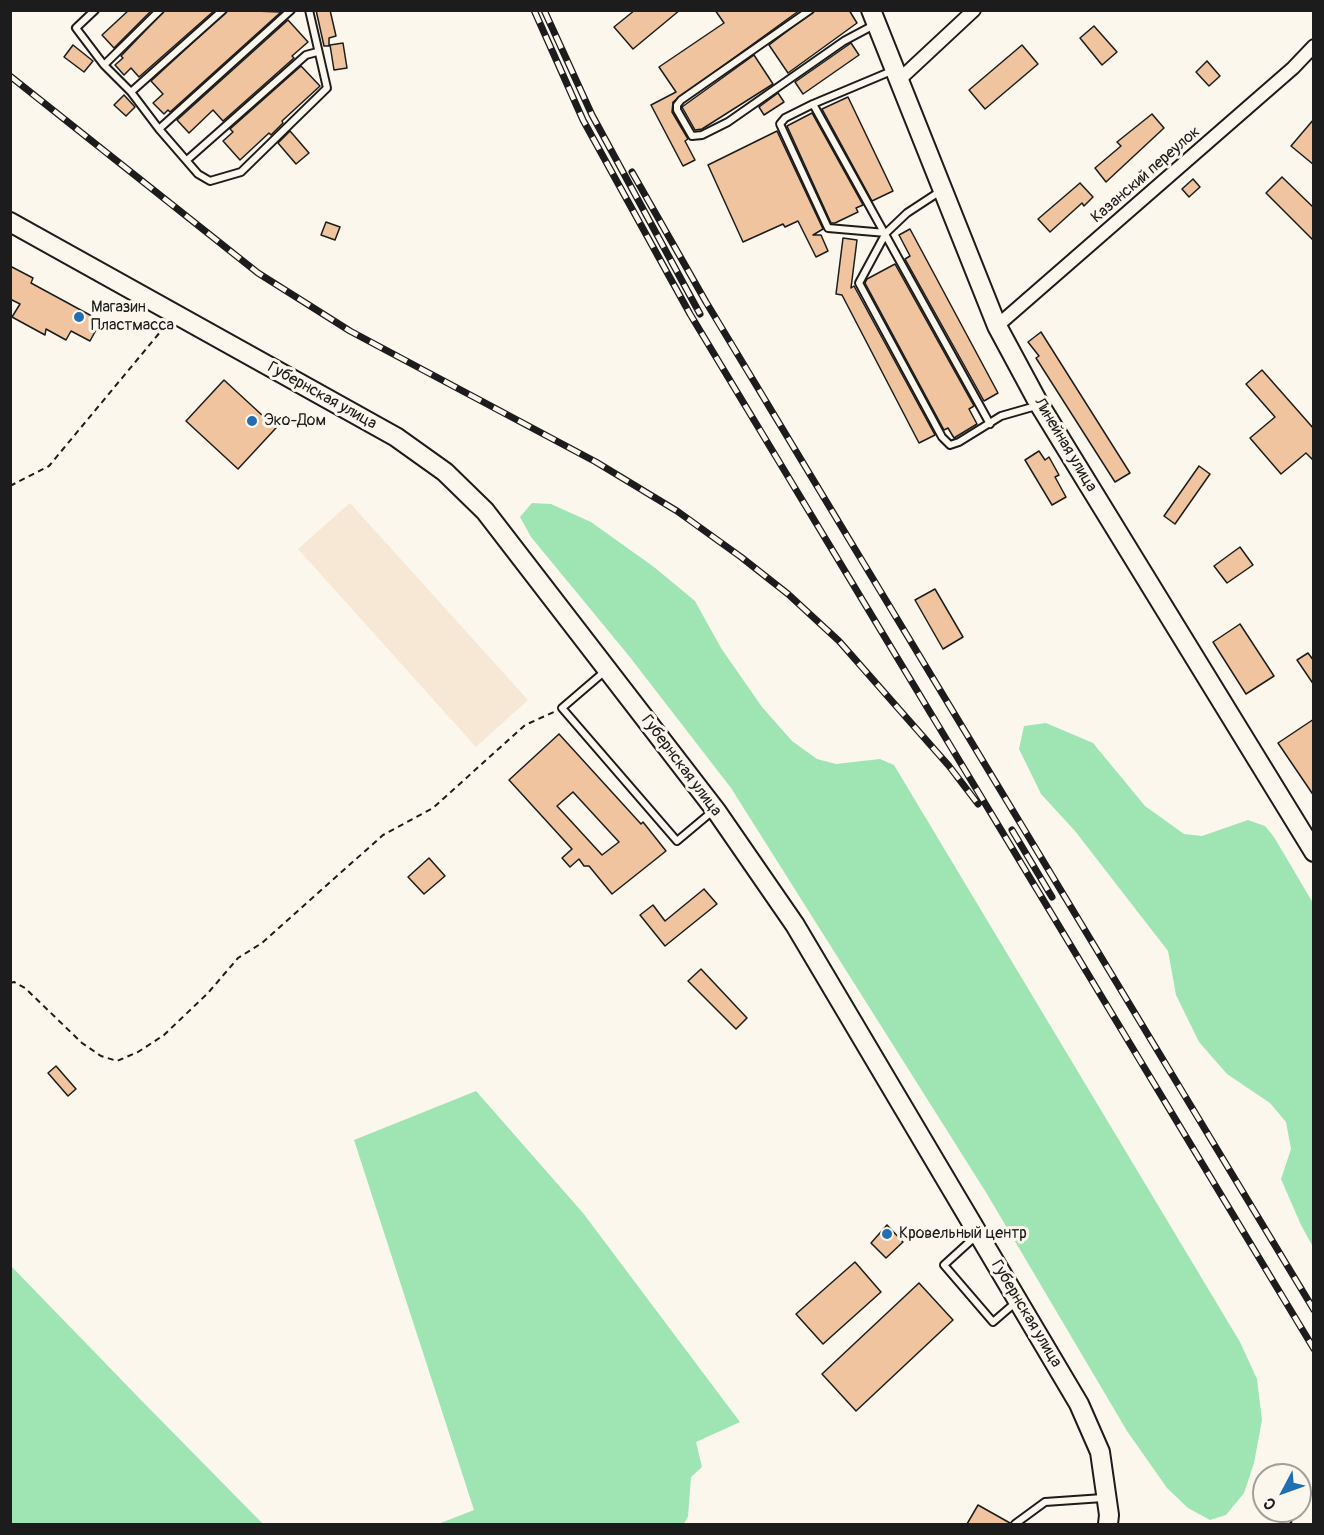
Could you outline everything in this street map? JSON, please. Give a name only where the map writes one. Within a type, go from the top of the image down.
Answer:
[{"type":"highway","points":[[1303,1524],[1314,1505]]},
{"type":"main road","name":"Линейная улица","points":[[874,17],[997,326],[1039,404],[1314,852]]},
{"type":"main road","name":"Губернская улица","points":[[10,222],[396,437],[445,472],[485,511],[714,809],[795,925],[1079,1404],[1100,1452],[1107,1498],[1108,1524]]},
{"type":"street","points":[[898,74],[974,10]]},
{"type":"street","name":"Казанский переулок","points":[[997,326],[1293,68],[1314,46]]},
{"type":"lane","points":[[95,10],[76,28],[198,174],[210,181],[241,172],[327,88],[309,10]]},
{"type":"lane","points":[[104,64],[160,10]]},
{"type":"lane","points":[[131,93],[223,10]]},
{"type":"lane","points":[[159,129],[291,10]]},
{"type":"lane","points":[[810,10],[681,100],[677,105],[677,110],[692,136],[702,135],[728,122],[844,41],[874,17]]},
{"type":"lane","points":[[186,160],[306,55],[317,52]]},
{"type":"lane","points":[[886,233],[828,228],[780,124],[785,118],[813,104],[898,74]]},
{"type":"lane","points":[[813,104],[990,424]]},
{"type":"lane","points":[[942,190],[907,213],[886,233],[859,283],[942,437],[950,445],[959,442],[1001,416],[1039,404]]},
{"type":"lane","points":[[607,670],[562,708],[677,841],[714,809]]},
{"type":"lane","points":[[978,1233],[944,1265],[993,1322],[1018,1300]]},
{"type":"lane","points":[[1015,1524],[1045,1503],[1107,1498]]},
{"type":"path","points":[[10,486],[50,465],[175,314]]},
{"type":"path","points":[[10,983],[14,982],[25,988],[82,1044],[101,1056],[117,1060],[138,1052],[164,1035],[208,993],[238,958],[262,943],[383,835],[433,808],[525,725],[562,708]]},
{"type":"path","points":[[10,1341],[10,1348]]},
{"type":"shaded area","points":[[350,503],[528,700],[476,747],[298,549]]},
{"type":"green space","points":[[532,503],[551,504],[591,522],[654,567],[695,601],[721,648],[762,707],[792,741],[817,759],[836,764],[880,759],[894,765],[1240,1342],[1257,1379],[1262,1420],[1254,1463],[1252,1463],[1244,1493],[1226,1515],[1210,1520],[1188,1508],[1167,1488],[1127,1431],[987,1194],[731,788],[629,656],[531,537],[520,517]]},
{"type":"green space","points":[[1046,723],[1093,743],[1145,806],[1184,834],[1202,836],[1248,820],[1265,826],[1274,837],[1313,903],[1313,1247],[1281,1179],[1291,1149],[1286,1122],[1270,1103],[1227,1074],[1199,1042],[1176,995],[1168,951],[1075,831],[1041,794],[1019,749],[1024,726]]},
{"type":"green space","points":[[476,1091],[583,1213],[740,1422],[696,1442],[702,1467],[691,1477],[688,1516],[684,1524],[438,1524],[474,1510],[354,1140]]},
{"type":"green space","points":[[11,1266],[140,1399],[263,1524],[11,1524]]},
{"type":"building","points":[[129,10],[152,10],[114,48],[102,35]]},
{"type":"building","points":[[165,10],[215,10],[139,77],[131,68],[124,75],[115,65]]},
{"type":"building","points":[[228,10],[281,12],[170,112],[168,110],[164,114],[153,103],[163,94],[151,81]]},
{"type":"building","points":[[316,10],[330,10],[336,36],[329,38],[329,46],[324,46]]},
{"type":"building","points":[[635,10],[680,10],[633,49],[614,27]]},
{"type":"building","points":[[715,10],[800,10],[673,102],[672,112],[688,139],[685,141],[695,160],[683,166],[651,105],[676,92],[659,67],[724,23]]},
{"type":"building","points":[[815,10],[849,10],[857,23],[788,73],[769,45]]},
{"type":"building","points":[[288,20],[308,42],[292,56],[294,58],[223,121],[213,110],[189,133],[177,120]]},
{"type":"building","points":[[1094,26],[1117,52],[1102,65],[1080,38]]},
{"type":"building","points":[[343,43],[347,68],[334,70],[330,45]]},
{"type":"building","points":[[851,43],[859,55],[803,94],[795,82]]},
{"type":"building","points":[[73,45],[93,61],[84,72],[64,57]]},
{"type":"building","points":[[1022,45],[1038,64],[985,109],[969,90]]},
{"type":"building","points":[[754,55],[773,84],[702,129],[695,130],[682,107]]},
{"type":"building","points":[[1207,61],[1220,76],[1209,86],[1196,72]]},
{"type":"building","points":[[301,66],[320,86],[282,121],[283,123],[271,135],[269,133],[240,160],[223,141],[233,132],[230,129]]},
{"type":"building","points":[[778,93],[784,102],[764,115],[759,107]]},
{"type":"building","points":[[124,95],[135,107],[126,116],[114,105]]},
{"type":"building","points":[[848,97],[893,191],[872,201],[822,109]]},
{"type":"building","points":[[812,113],[863,205],[856,208],[858,212],[835,223],[831,223],[787,126]]},
{"type":"building","points":[[1152,114],[1164,128],[1106,182],[1095,168],[1121,146],[1117,142]]},
{"type":"building","points":[[1314,119],[1314,165],[1291,146]]},
{"type":"building","points":[[290,131],[309,153],[296,164],[278,143]]},
{"type":"building","points":[[777,131],[823,229],[813,235],[821,235],[828,251],[816,257],[798,221],[785,227],[783,224],[743,242],[708,165]]},
{"type":"building","points":[[1282,177],[1314,208],[1314,241],[1266,193]]},
{"type":"building","points":[[1193,179],[1200,187],[1189,197],[1182,189]]},
{"type":"building","points":[[1080,183],[1093,197],[1084,206],[1082,203],[1050,232],[1038,219]]},
{"type":"building","points":[[326,222],[340,227],[335,240],[321,235]]},
{"type":"building","points":[[910,229],[998,393],[984,401],[905,259],[910,256],[899,235]]},
{"type":"building","points":[[843,238],[857,240],[851,288],[854,286],[935,435],[919,443],[842,295],[836,294]]},
{"type":"building","points":[[895,264],[974,406],[969,409],[977,424],[954,438],[948,428],[944,430],[865,283],[867,279]]},
{"type":"building","points":[[10,266],[33,278],[31,283],[101,321],[90,341],[71,331],[66,340],[46,329],[45,335],[12,317],[20,304],[10,299]]},
{"type":"building","points":[[1041,332],[1130,473],[1115,482],[1036,358],[1039,356],[1028,342]]},
{"type":"building","points":[[1262,370],[1314,429],[1314,461],[1306,453],[1281,474],[1250,438],[1275,417],[1246,384]]},
{"type":"building","points":[[224,380],[276,428],[238,469],[186,421]]},
{"type":"building","points":[[1039,451],[1045,460],[1049,457],[1059,475],[1055,477],[1066,497],[1052,505],[1025,460]]},
{"type":"building","points":[[1199,466],[1210,474],[1175,524],[1164,516]]},
{"type":"building","points":[[1240,547],[1253,565],[1227,583],[1214,566]]},
{"type":"building","points":[[935,589],[963,637],[943,649],[915,600]]},
{"type":"building","points":[[1240,624],[1274,676],[1246,694],[1213,642]]},
{"type":"building","points":[[1308,653],[1314,661],[1314,685],[1297,660]]},
{"type":"building","points":[[1314,719],[1314,796],[1278,743]]},
{"type":"building","points":[[559,734],[641,824],[643,822],[666,851],[612,894],[589,866],[584,866],[579,859],[570,867],[562,858],[572,849],[509,780]],"holes":[[[573,792],[619,842],[602,855],[557,806]]]},
{"type":"building","points":[[429,858],[445,876],[424,894],[408,877]]},
{"type":"building","points":[[704,889],[717,904],[665,946],[640,915],[653,905],[665,921]]},
{"type":"building","points":[[701,969],[747,1018],[736,1029],[688,981]]},
{"type":"building","points":[[56,1066],[76,1089],[68,1096],[48,1073]]},
{"type":"building","name":"Кровельный центр","points":[[887,1225],[903,1242],[886,1258],[871,1243]]},
{"type":"building","points":[[855,1262],[881,1292],[823,1344],[796,1314]]},
{"type":"building","points":[[919,1283],[953,1320],[856,1411],[822,1374]]},
{"type":"building","points":[[978,1505],[1010,1523],[1010,1524],[967,1524]]},
{"type":"railway","points":[[534,10],[583,120],[690,314],[1314,1349]]},
{"type":"railway","points":[[544,10],[592,115],[700,314]]},
{"type":"railway","points":[[10,76],[258,273],[350,331],[596,462],[677,511],[741,557],[788,594],[839,641],[949,766],[978,804]]},
{"type":"railway","points":[[632,172],[706,302],[1314,1310]]},
{"type":"railway","points":[[1012,830],[1052,897]]},
{"type":"place","name":"Магазин Пластмасса","points":[[79,317]]},
{"type":"place","name":"Эко-Дом","points":[[252,421]]},
{"type":"place","name":"Кровельный центр","points":[[887,1234]]}]
